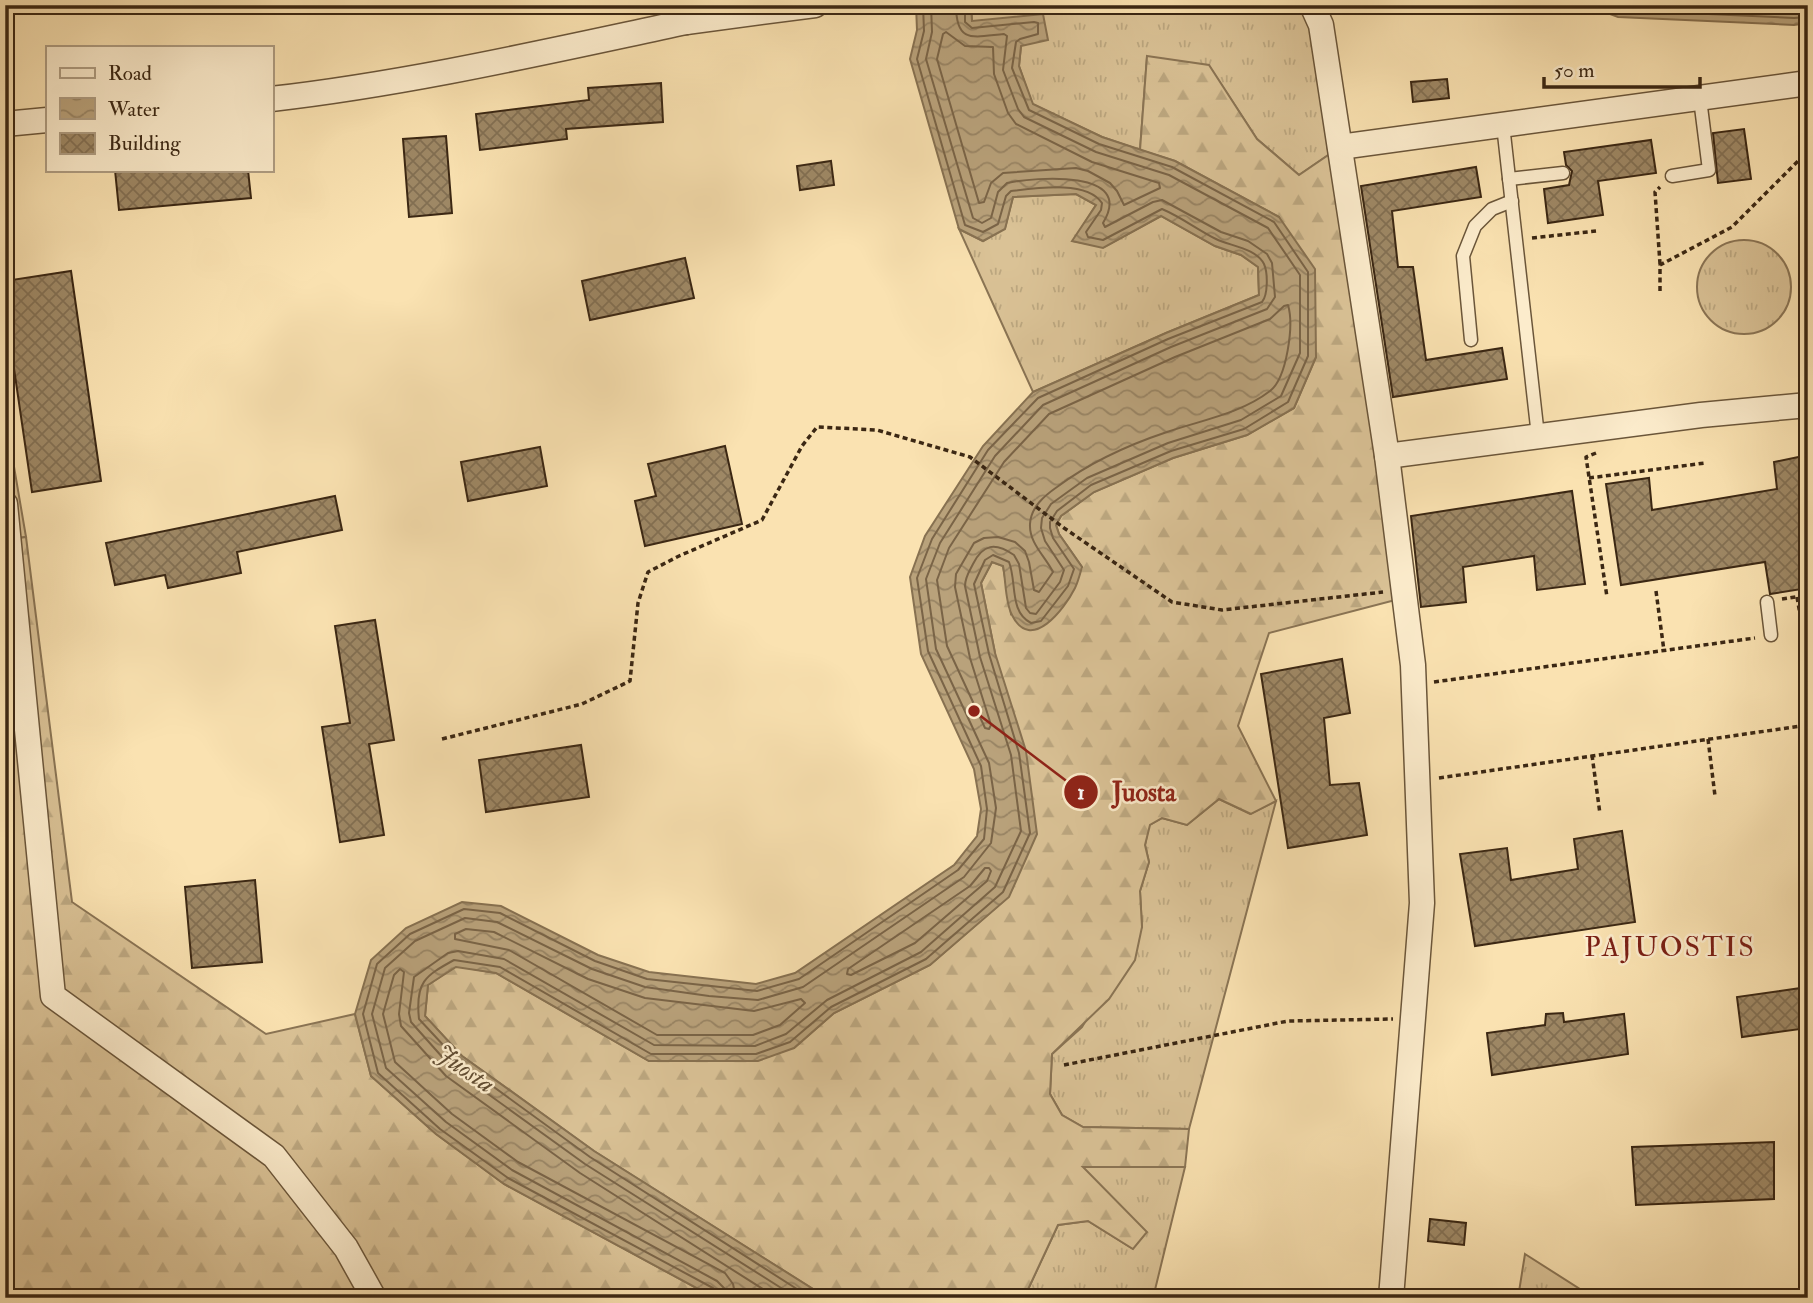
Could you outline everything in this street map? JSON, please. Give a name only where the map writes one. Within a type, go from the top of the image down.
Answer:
[{"type":"street","points":[[273,99],[455,70],[686,14],[815,5]]},
{"type":"street","points":[[1312,5],[1321,25],[1387,456],[1414,685],[1422,903],[1391,1298]]},
{"type":"street","points":[[1340,146],[1808,83]]},
{"type":"street","points":[[5,124],[46,120]]},
{"type":"street","points":[[1387,456],[1701,415],[1808,405]]},
{"type":"street","points":[[5,504],[53,996],[274,1156],[346,1248],[374,1298]]},
{"type":"lane","points":[[1672,176],[1709,170],[1700,99]]},
{"type":"lane","points":[[1503,125],[1538,436]]},
{"type":"lane","points":[[1509,179],[1563,173]]},
{"type":"lane","points":[[1471,340],[1463,257],[1475,226],[1492,209],[1512,201]]},
{"type":"lane","points":[[1767,602],[1771,635]]},
{"type":"path","points":[[1660,265],[1732,227],[1808,151]]},
{"type":"path","points":[[1660,291],[1655,192],[1672,176]]},
{"type":"path","points":[[1516,240],[1596,231]]},
{"type":"path","points":[[442,738],[582,704],[630,681],[638,603],[648,572],[762,520],[802,446],[817,427],[877,430],[970,457],[1063,528],[1172,602],[1222,610],[1402,590]]},
{"type":"path","points":[[1599,429],[1600,452],[1586,457],[1607,597]]},
{"type":"path","points":[[1589,478],[1704,463]]},
{"type":"path","points":[[1656,591],[1664,651]]},
{"type":"path","points":[[1767,602],[1808,595]]},
{"type":"path","points":[[1797,597],[1802,626]]},
{"type":"path","points":[[1414,685],[1771,635]]},
{"type":"path","points":[[1417,781],[1808,725]]},
{"type":"path","points":[[1708,739],[1715,796]]},
{"type":"path","points":[[1592,755],[1600,814]]},
{"type":"path","points":[[1064,1065],[1288,1021],[1412,1018]]},
{"type":"green space","points":[[971,5],[1316,5],[1340,147],[1299,175],[1257,139],[1209,66],[1147,57],[1140,150],[1102,137],[1032,104],[1019,66],[1021,46],[972,22]]},
{"type":"green space","points":[[1147,56],[1209,65],[1257,139],[1299,175],[1340,147],[1403,598],[1269,633],[1238,726],[1276,801],[1251,814],[1219,799],[1187,825],[1162,818],[1150,825],[1145,845],[1149,862],[1140,891],[1142,927],[1135,960],[1109,999],[1052,1054],[1050,1094],[1062,1115],[1083,1127],[1189,1129],[1185,1167],[1083,1167],[1147,1232],[1133,1249],[1088,1221],[1058,1225],[1024,1298],[821,1298],[813,1289],[594,1151],[462,1056],[425,1016],[428,985],[456,966],[496,973],[649,1061],[794,1048],[834,1013],[930,965],[1008,897],[995,653],[981,583],[992,562],[1003,566],[1011,614],[1082,567],[1059,534],[1056,525],[1061,516],[1094,492],[1173,458],[1247,435],[1294,408],[1316,357],[1279,217],[1175,161],[1140,150]]},
{"type":"green space","points":[[1076,194],[1096,205],[1073,241],[1104,247],[1161,216],[1215,246],[1241,255],[1258,267],[1259,295],[1033,392],[959,229],[983,241],[1005,228],[1013,197]]},
{"type":"green space","points":[[1744,240],[1762,244],[1777,254],[1787,269],[1791,287],[1787,305],[1777,320],[1762,330],[1744,334],[1726,330],[1711,320],[1701,305],[1697,287],[1701,269],[1711,254],[1726,244]]},
{"type":"green space","points":[[5,414],[26,537],[5,540]]},
{"type":"green space","points":[[26,537],[72,902],[266,1034],[355,1014],[371,1076],[436,1134],[504,1184],[715,1298],[5,1298],[5,540]]},
{"type":"green space","points":[[1219,799],[1250,814],[1276,801],[1189,1129],[1083,1127],[1062,1115],[1050,1094],[1052,1054],[1082,1027],[1142,927],[1140,891],[1149,862],[1145,845],[1149,825],[1162,818],[1187,825]]},
{"type":"green space","points":[[1082,1167],[1185,1167],[1153,1298],[1024,1298],[1058,1225],[1088,1221],[1133,1249]]},
{"type":"green space","points":[[1525,1254],[1594,1298],[1518,1298]]},
{"type":"water","points":[[916,5],[971,5],[972,21],[1043,14],[1048,40],[1021,46],[1019,66],[1033,104],[1102,137],[1175,161],[1279,217],[1315,269],[1316,357],[1294,408],[1247,435],[1173,458],[1094,492],[1061,516],[1056,525],[1059,534],[1082,567],[1070,597],[1047,624],[1028,630],[1020,626],[1008,604],[1003,566],[992,562],[981,583],[995,653],[1026,751],[1037,834],[1009,897],[930,965],[834,1013],[794,1048],[758,1061],[649,1061],[496,973],[456,967],[428,985],[425,1016],[462,1056],[594,1151],[813,1289],[821,1298],[715,1298],[504,1184],[436,1134],[371,1076],[355,1014],[371,960],[406,928],[462,902],[501,906],[598,955],[649,972],[756,984],[795,973],[954,865],[977,836],[981,809],[974,769],[921,654],[910,577],[925,536],[983,446],[1033,392],[1259,295],[1258,267],[1241,255],[1215,246],[1161,216],[1103,248],[1072,241],[1096,205],[1076,194],[1013,197],[1005,229],[983,241],[959,229],[910,59],[917,30]]},
{"type":"water","points":[[1586,5],[1808,5],[1808,23],[1794,25],[1618,17]]},
{"type":"building","points":[[1447,79],[1449,98],[1413,102],[1411,82]]},
{"type":"building","points":[[661,83],[663,122],[566,129],[567,139],[480,150],[476,114],[589,100],[588,88]]},
{"type":"building","points":[[1744,129],[1751,179],[1718,183],[1713,133]]},
{"type":"building","points":[[446,136],[452,213],[409,217],[403,139]]},
{"type":"building","points":[[1651,140],[1656,173],[1598,181],[1603,215],[1548,223],[1544,189],[1569,185],[1572,171],[1566,165],[1564,152]]},
{"type":"building","points":[[831,161],[834,185],[800,190],[797,166]]},
{"type":"building","points":[[1476,167],[1481,197],[1392,211],[1398,267],[1413,267],[1426,360],[1502,348],[1507,379],[1393,397],[1361,186]]},
{"type":"building","points":[[115,172],[248,172],[251,198],[119,210]]},
{"type":"building","points":[[685,258],[694,298],[590,320],[582,281]]},
{"type":"building","points":[[71,271],[101,481],[32,492],[5,307],[5,281]]},
{"type":"building","points":[[725,446],[742,524],[645,546],[635,501],[656,496],[648,464]]},
{"type":"building","points":[[540,447],[547,486],[468,501],[461,462]]},
{"type":"building","points":[[1808,455],[1808,588],[1770,594],[1765,562],[1621,585],[1606,484],[1649,478],[1652,510],[1777,489],[1774,462]]},
{"type":"building","points":[[1572,491],[1585,584],[1537,590],[1534,556],[1463,567],[1466,602],[1421,607],[1411,516]]},
{"type":"building","points":[[335,496],[342,530],[237,552],[241,573],[168,588],[165,575],[115,585],[106,543]]},
{"type":"building","points":[[375,620],[394,740],[369,744],[384,835],[340,842],[322,727],[350,723],[335,626]]},
{"type":"building","points":[[1342,659],[1350,713],[1324,718],[1330,785],[1359,783],[1367,835],[1288,848],[1261,674]]},
{"type":"building","points":[[581,745],[589,797],[486,812],[479,760]]},
{"type":"building","points":[[1622,831],[1635,922],[1475,946],[1460,854],[1507,848],[1511,880],[1578,869],[1574,839]]},
{"type":"building","points":[[255,880],[262,962],[192,968],[185,887]]},
{"type":"building","points":[[1808,987],[1808,1028],[1742,1037],[1737,997]]},
{"type":"building","points":[[1563,1013],[1564,1022],[1624,1014],[1628,1054],[1492,1075],[1487,1033],[1545,1025],[1546,1014]]},
{"type":"building","points":[[1774,1142],[1774,1199],[1636,1205],[1632,1147]]},
{"type":"building","points":[[1430,1219],[1466,1223],[1464,1245],[1428,1241]]},
{"type":"place","name":"Juosta","points":[[974,711]]},
{"type":"district","name":"PAJUOSTIS","points":[[1670,947]]}]
